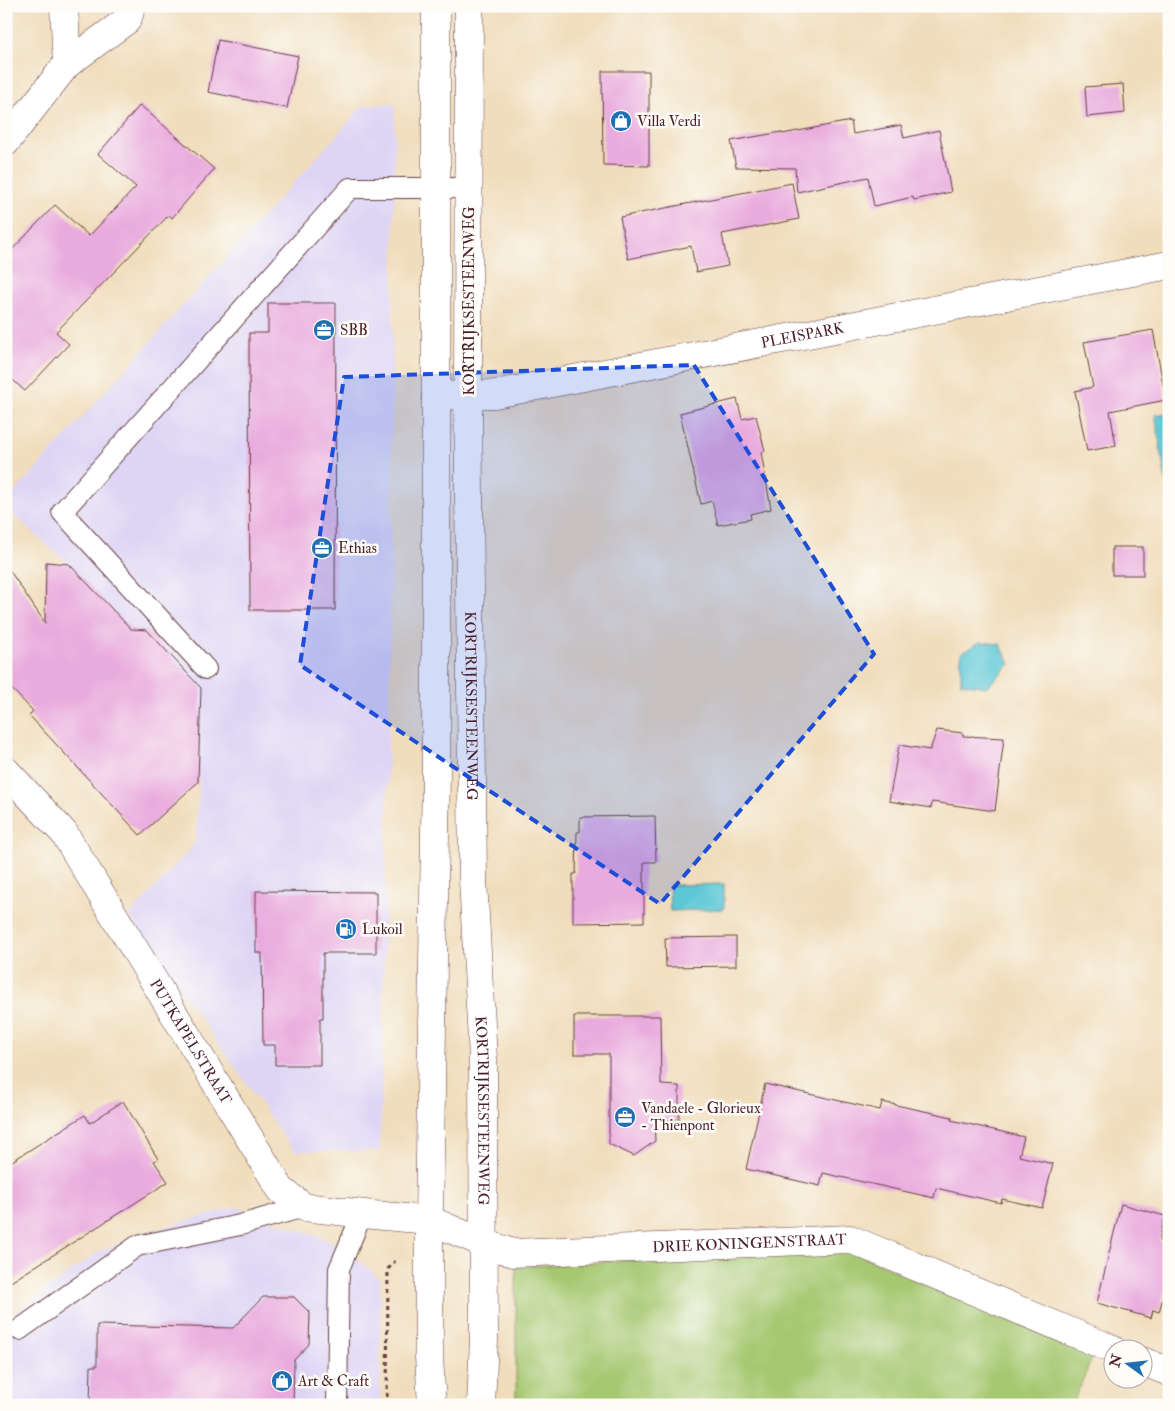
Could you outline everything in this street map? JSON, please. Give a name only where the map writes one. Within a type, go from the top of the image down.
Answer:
[{"type":"main road","points":[[64,6],[67,64]]},
{"type":"main road","points":[[6,142],[67,64],[127,20],[132,6]]},
{"type":"main road","points":[[432,1405],[429,1358],[436,770],[436,6]]},
{"type":"main road","name":"KORTRIJKSESTEENWEG","points":[[469,6],[468,395],[473,880],[483,1059],[484,1339],[481,1405]]},
{"type":"main road","name":"PLEISPARK","points":[[436,396],[495,394],[1169,265]]},
{"type":"main road","name":"PUTKAPELSTRAAT","points":[[6,771],[64,833],[281,1190],[304,1206],[362,1214],[430,1220]]},
{"type":"main road","name":"DRIE KONINGENSTRAAT","points":[[430,1220],[513,1253],[850,1239],[1102,1345]]},
{"type":"main road","points":[[1152,1366],[1169,1372]]},
{"type":"lane","points":[[206,669],[62,512],[350,188],[469,188]]},
{"type":"lane","points":[[19,1330],[137,1246],[240,1225],[304,1206]]},
{"type":"lane","points":[[337,1405],[339,1269],[362,1214]]},
{"type":"highlighted area","points":[[694,365],[874,654],[660,904],[300,665],[344,377]]},
{"type":"shaded area","points":[[395,103],[389,714],[380,1151],[294,1151],[129,916],[195,844],[200,780],[120,618],[73,568],[6,508],[6,502],[363,106]]},
{"type":"shaded area","points":[[236,1207],[341,1245],[380,1279],[380,1405],[6,1405],[6,1319],[98,1252],[150,1231]]},
{"type":"green space","points":[[841,1247],[1093,1356],[1072,1405],[516,1405],[516,1267]]},
{"type":"water","points":[[1169,413],[1169,498],[1155,415]]},
{"type":"water","points":[[980,642],[1000,644],[1010,664],[987,687],[961,683],[961,653]]},
{"type":"water","points":[[724,884],[724,909],[670,911],[669,885]]},
{"type":"building","points":[[218,40],[298,56],[287,108],[208,92]]},
{"type":"building","points":[[602,71],[649,71],[649,166],[603,165]]},
{"type":"building","points":[[1123,84],[1125,113],[1087,117],[1085,87]]},
{"type":"building","points":[[140,105],[214,169],[172,218],[169,215],[56,332],[69,344],[25,391],[6,374],[6,256],[55,205],[89,236],[136,187],[98,154]]},
{"type":"building","points":[[851,121],[853,134],[901,125],[904,138],[939,130],[951,192],[914,200],[913,197],[874,206],[868,177],[797,192],[795,168],[736,167],[731,141]]},
{"type":"building","points":[[792,183],[799,219],[722,234],[728,266],[696,272],[691,246],[628,259],[620,217]]},
{"type":"building","points":[[268,303],[336,303],[335,610],[250,610],[249,333],[268,333]]},
{"type":"building","points":[[1153,330],[1166,400],[1110,411],[1116,446],[1087,451],[1075,391],[1093,387],[1084,342]]},
{"type":"building","points":[[737,399],[742,419],[756,416],[765,451],[761,452],[771,509],[750,514],[751,519],[718,525],[712,501],[701,504],[680,413]]},
{"type":"building","points":[[1112,547],[1143,547],[1143,575],[1112,575]]},
{"type":"building","points":[[46,562],[69,564],[131,629],[147,630],[201,688],[198,782],[140,835],[29,715],[33,711],[6,683],[6,565],[45,623]]},
{"type":"building","points":[[937,730],[963,733],[963,736],[1004,738],[995,811],[932,802],[931,808],[889,801],[899,745],[930,750]]},
{"type":"building","points":[[655,816],[656,862],[644,862],[644,922],[573,923],[573,874],[576,874],[577,832],[580,832],[580,817]]},
{"type":"building","points":[[256,891],[376,892],[376,953],[323,953],[323,1018],[320,1018],[320,1065],[275,1065],[275,1045],[263,1045],[262,953],[256,953]]},
{"type":"building","points":[[736,937],[736,966],[666,967],[665,938]]},
{"type":"building","points":[[574,1016],[660,1016],[661,1085],[679,1086],[679,1119],[654,1121],[655,1141],[634,1156],[609,1144],[609,1054],[574,1054]]},
{"type":"building","points":[[765,1084],[880,1110],[882,1102],[952,1117],[951,1120],[1024,1137],[1019,1156],[1053,1164],[1042,1208],[1002,1199],[1001,1203],[936,1188],[934,1198],[823,1173],[820,1186],[746,1169]]},
{"type":"building","points":[[123,1101],[158,1159],[154,1161],[168,1182],[6,1285],[6,1165],[85,1115],[90,1123]]},
{"type":"building","points":[[1121,1204],[1165,1216],[1159,1241],[1169,1243],[1169,1277],[1159,1312],[1153,1310],[1151,1318],[1097,1303]]},
{"type":"building","points":[[263,1297],[294,1297],[310,1313],[309,1344],[294,1360],[293,1405],[90,1405],[91,1366],[97,1366],[97,1325],[233,1328]]},
{"type":"place","name":"Villa Verdi","points":[[621,121]]},
{"type":"place","name":"SBB","points":[[324,330]]},
{"type":"place","name":"Ethias","points":[[322,548]]},
{"type":"place","name":"Lukoil","points":[[346,929]]},
{"type":"place","name":"Vandaele - Glorieux - Thienpont","points":[[625,1117]]},
{"type":"place","name":"Art & Craft","points":[[282,1381]]}]
